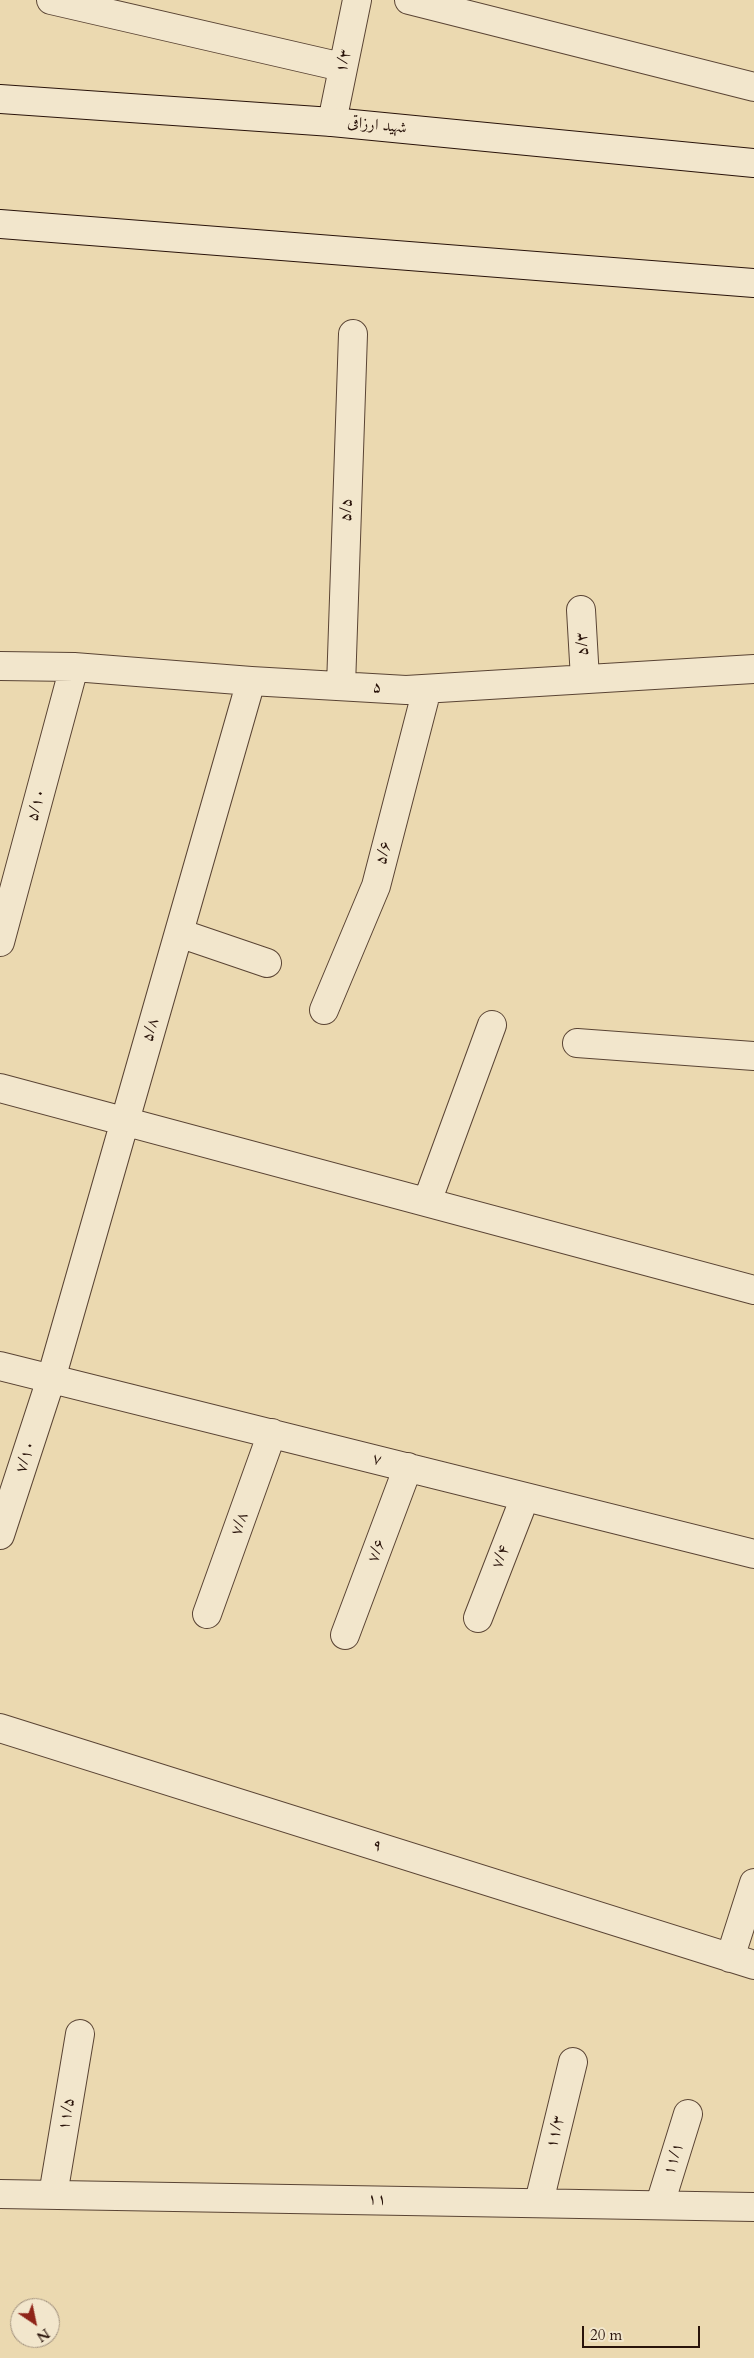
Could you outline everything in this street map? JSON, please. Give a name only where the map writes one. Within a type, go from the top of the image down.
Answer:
[{"type":"street","points":[[51,0],[342,67]]},
{"type":"street","name":"۱/۳","points":[[332,122],[357,0]]},
{"type":"street","points":[[409,0],[754,87]]},
{"type":"street","name":"شهید ارزاقی","points":[[0,99],[332,122],[754,163]]},
{"type":"street","points":[[0,224],[754,283]]},
{"type":"street","name":"۵/۵","points":[[341,686],[353,334]]},
{"type":"street","name":"۵/۳","points":[[581,610],[585,679]]},
{"type":"street","name":"۵","points":[[0,666],[74,667],[251,681],[406,690],[754,669]]},
{"type":"street","name":"۵/۱۰","points":[[0,942],[74,667]]},
{"type":"street","name":"۵/۸","points":[[51,1378],[251,681]]},
{"type":"street","name":"۵/۶","points":[[324,1010],[376,886],[427,688]]},
{"type":"street","points":[[179,933],[267,963]]},
{"type":"street","points":[[428,1202],[492,1025]]},
{"type":"street","points":[[577,1043],[754,1056]]},
{"type":"street","points":[[0,1088],[754,1290]]},
{"type":"street","name":"۷","points":[[0,1366],[754,1554]]},
{"type":"street","name":"۷/۱۰","points":[[0,1535],[51,1378]]},
{"type":"street","name":"۷/۸","points":[[207,1614],[272,1434]]},
{"type":"street","name":"۷/۶","points":[[345,1635],[408,1467]]},
{"type":"street","name":"۷/۴","points":[[478,1618],[525,1497]]},
{"type":"street","name":"۹","points":[[0,1728],[742,1962]]},
{"type":"street","points":[[742,1962],[754,1883]]},
{"type":"street","name":"۱۱/۵","points":[[53,2195],[80,2034]]},
{"type":"street","name":"۱۱/۳","points":[[539,2202],[574,2062]]},
{"type":"street","name":"۱۱/۱","points":[[660,2204],[688,2114]]},
{"type":"street","name":"۱۱","points":[[0,2194],[754,2207]]}]
